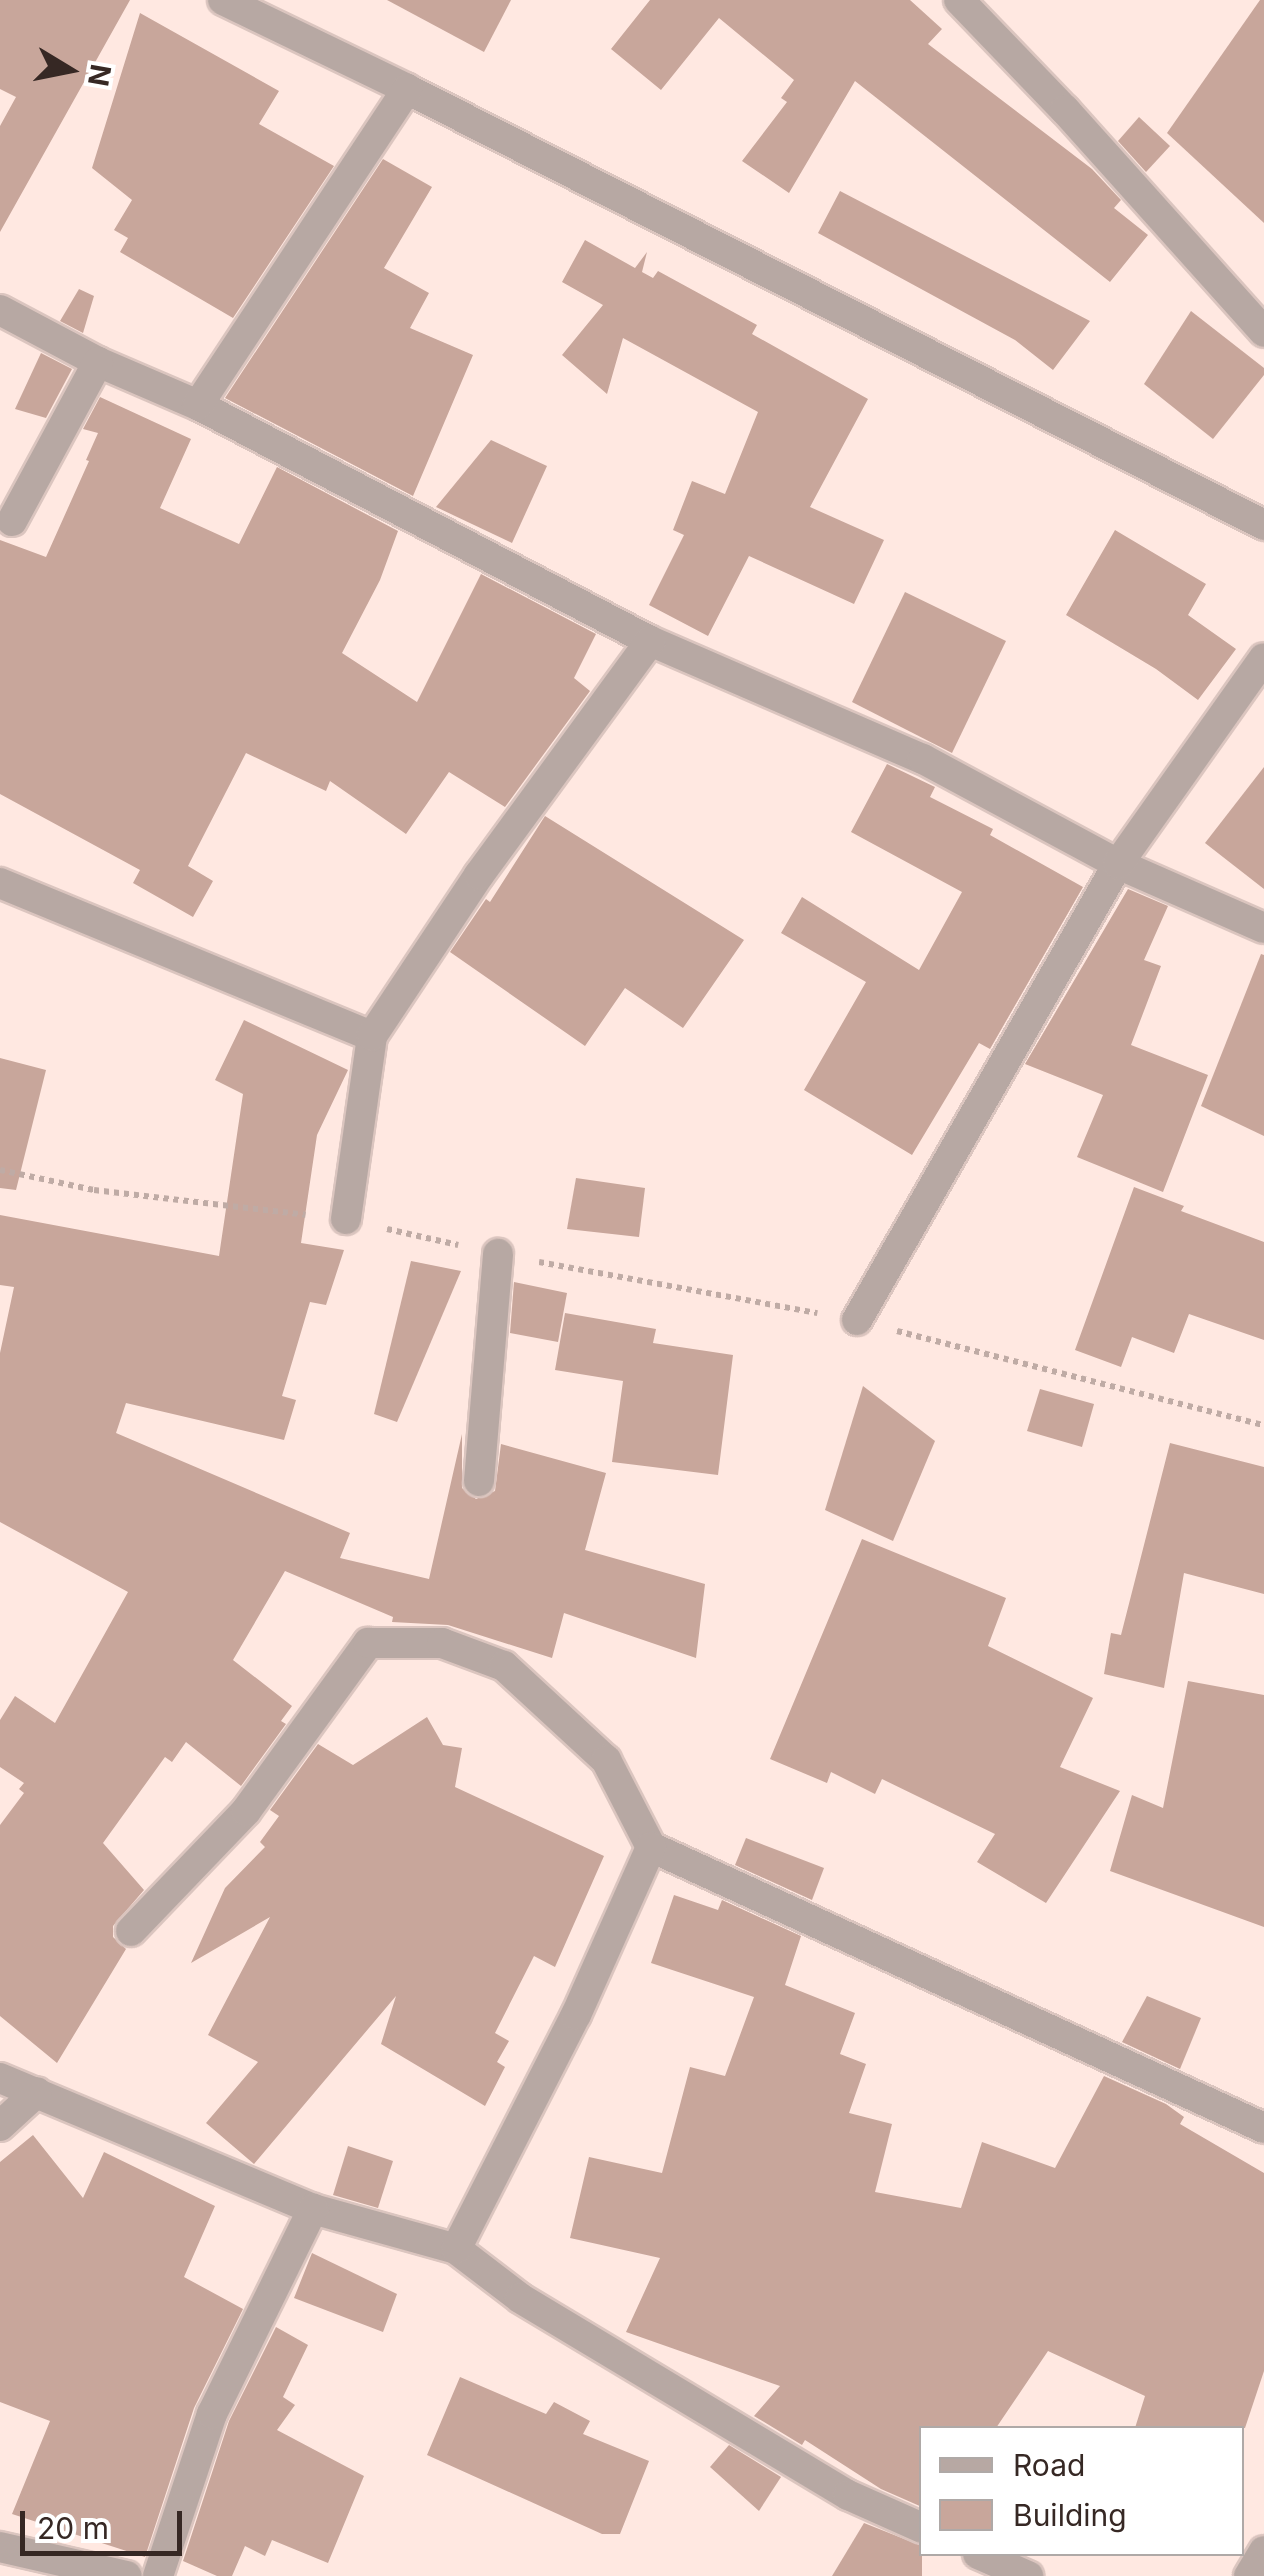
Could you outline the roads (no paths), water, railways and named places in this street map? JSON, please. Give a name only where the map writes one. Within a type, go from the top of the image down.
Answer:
[{"type":"street","points":[[223,0],[407,89],[1264,526]]},
{"type":"street","points":[[959,0],[1066,110],[1264,332]]},
{"type":"street","points":[[198,405],[407,89]]},
{"type":"street","points":[[0,310],[98,362],[198,405],[650,641],[922,759],[1118,864],[1264,928]]},
{"type":"street","points":[[12,521],[98,362]]},
{"type":"street","points":[[346,1220],[372,1036],[479,875],[650,641]]},
{"type":"street","points":[[856,1320],[1118,864],[1264,658]]},
{"type":"street","points":[[0,882],[372,1036]]},
{"type":"street","points":[[479,1482],[498,1254]]},
{"type":"street","points":[[131,1931],[246,1810],[368,1643],[442,1643],[504,1666],[606,1760],[651,1847],[989,1998],[1264,2128]]},
{"type":"street","points":[[456,2249],[576,2015],[651,1847]]},
{"type":"street","points":[[0,2078],[313,2210],[456,2249],[520,2298],[798,2466],[848,2495],[919,2527]]},
{"type":"street","points":[[0,2126],[38,2092]]},
{"type":"street","points":[[158,2576],[212,2414],[313,2210]]},
{"type":"street","points":[[0,2548],[127,2576]]},
{"type":"street","points":[[1248,2576],[1264,2552]]},
{"type":"street","points":[[983,2556],[1028,2576]]}]
